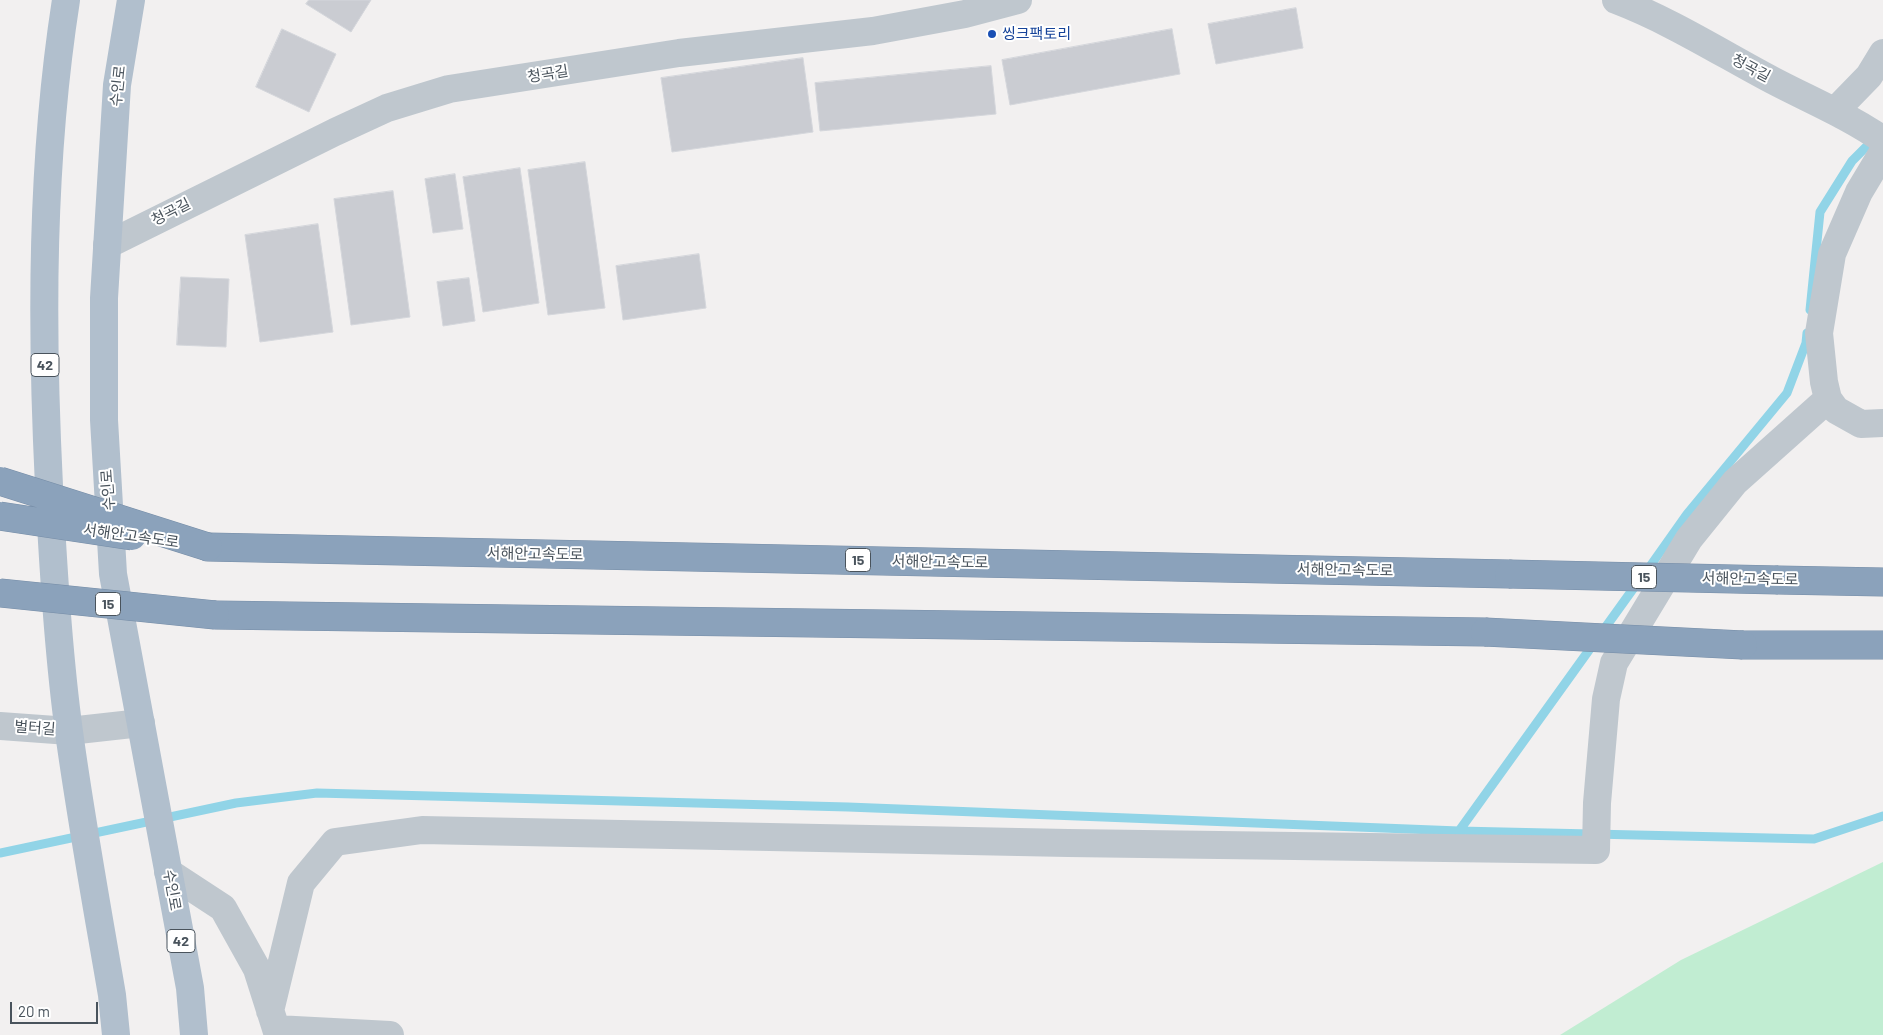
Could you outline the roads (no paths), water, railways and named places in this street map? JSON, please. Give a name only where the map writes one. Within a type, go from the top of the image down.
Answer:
[{"type":"highway","points":[[0,481],[208,547]]},
{"type":"highway","name":"서해안고속도로","points":[[0,516],[208,547],[1883,582]]},
{"type":"highway","name":"15","points":[[0,593],[215,615],[1484,632],[1743,645],[1883,645]]},
{"type":"main road","name":"42","points":[[66,0],[54,75],[48,184],[45,269],[45,403],[53,562],[69,731],[112,995],[116,1035]]},
{"type":"main road","name":"수인로","points":[[130,0],[116,85],[104,298],[104,420],[113,574],[190,988],[194,1035]]},
{"type":"street","name":"청곡길","points":[[107,245],[387,108],[449,89],[678,53],[873,31],[965,14],[1018,0]]},
{"type":"street","name":"청곡길","points":[[1616,0],[1645,11],[1773,80],[1861,124],[1883,140]]},
{"type":"street","points":[[1835,111],[1869,76],[1883,53]]},
{"type":"street","points":[[1883,152],[1859,192],[1832,254],[1819,333],[1822,368],[1828,399],[1836,410],[1861,424],[1883,423]]},
{"type":"street","points":[[274,1025],[301,883],[335,842],[422,830],[1068,843],[1596,850],[1596,803],[1606,699],[1614,663],[1689,539],[1735,482],[1828,399]]},
{"type":"street","name":"벌터길","points":[[0,726],[69,731],[141,723]]},
{"type":"street","points":[[166,860],[223,908],[257,969],[274,1025]]},
{"type":"street","points":[[274,1025],[390,1035]]},
{"type":"waterway","points":[[1810,310],[1820,212],[1852,161],[1876,137]]},
{"type":"waterway","points":[[1646,572],[1687,514],[1787,393],[1806,343],[1807,333]]},
{"type":"waterway","points":[[1459,831],[1638,582]]},
{"type":"waterway","points":[[0,853],[236,803],[317,793],[848,807],[1459,831],[1814,839],[1883,816]]},
{"type":"place","name":"씽크팩토리","points":[[992,34]]}]
